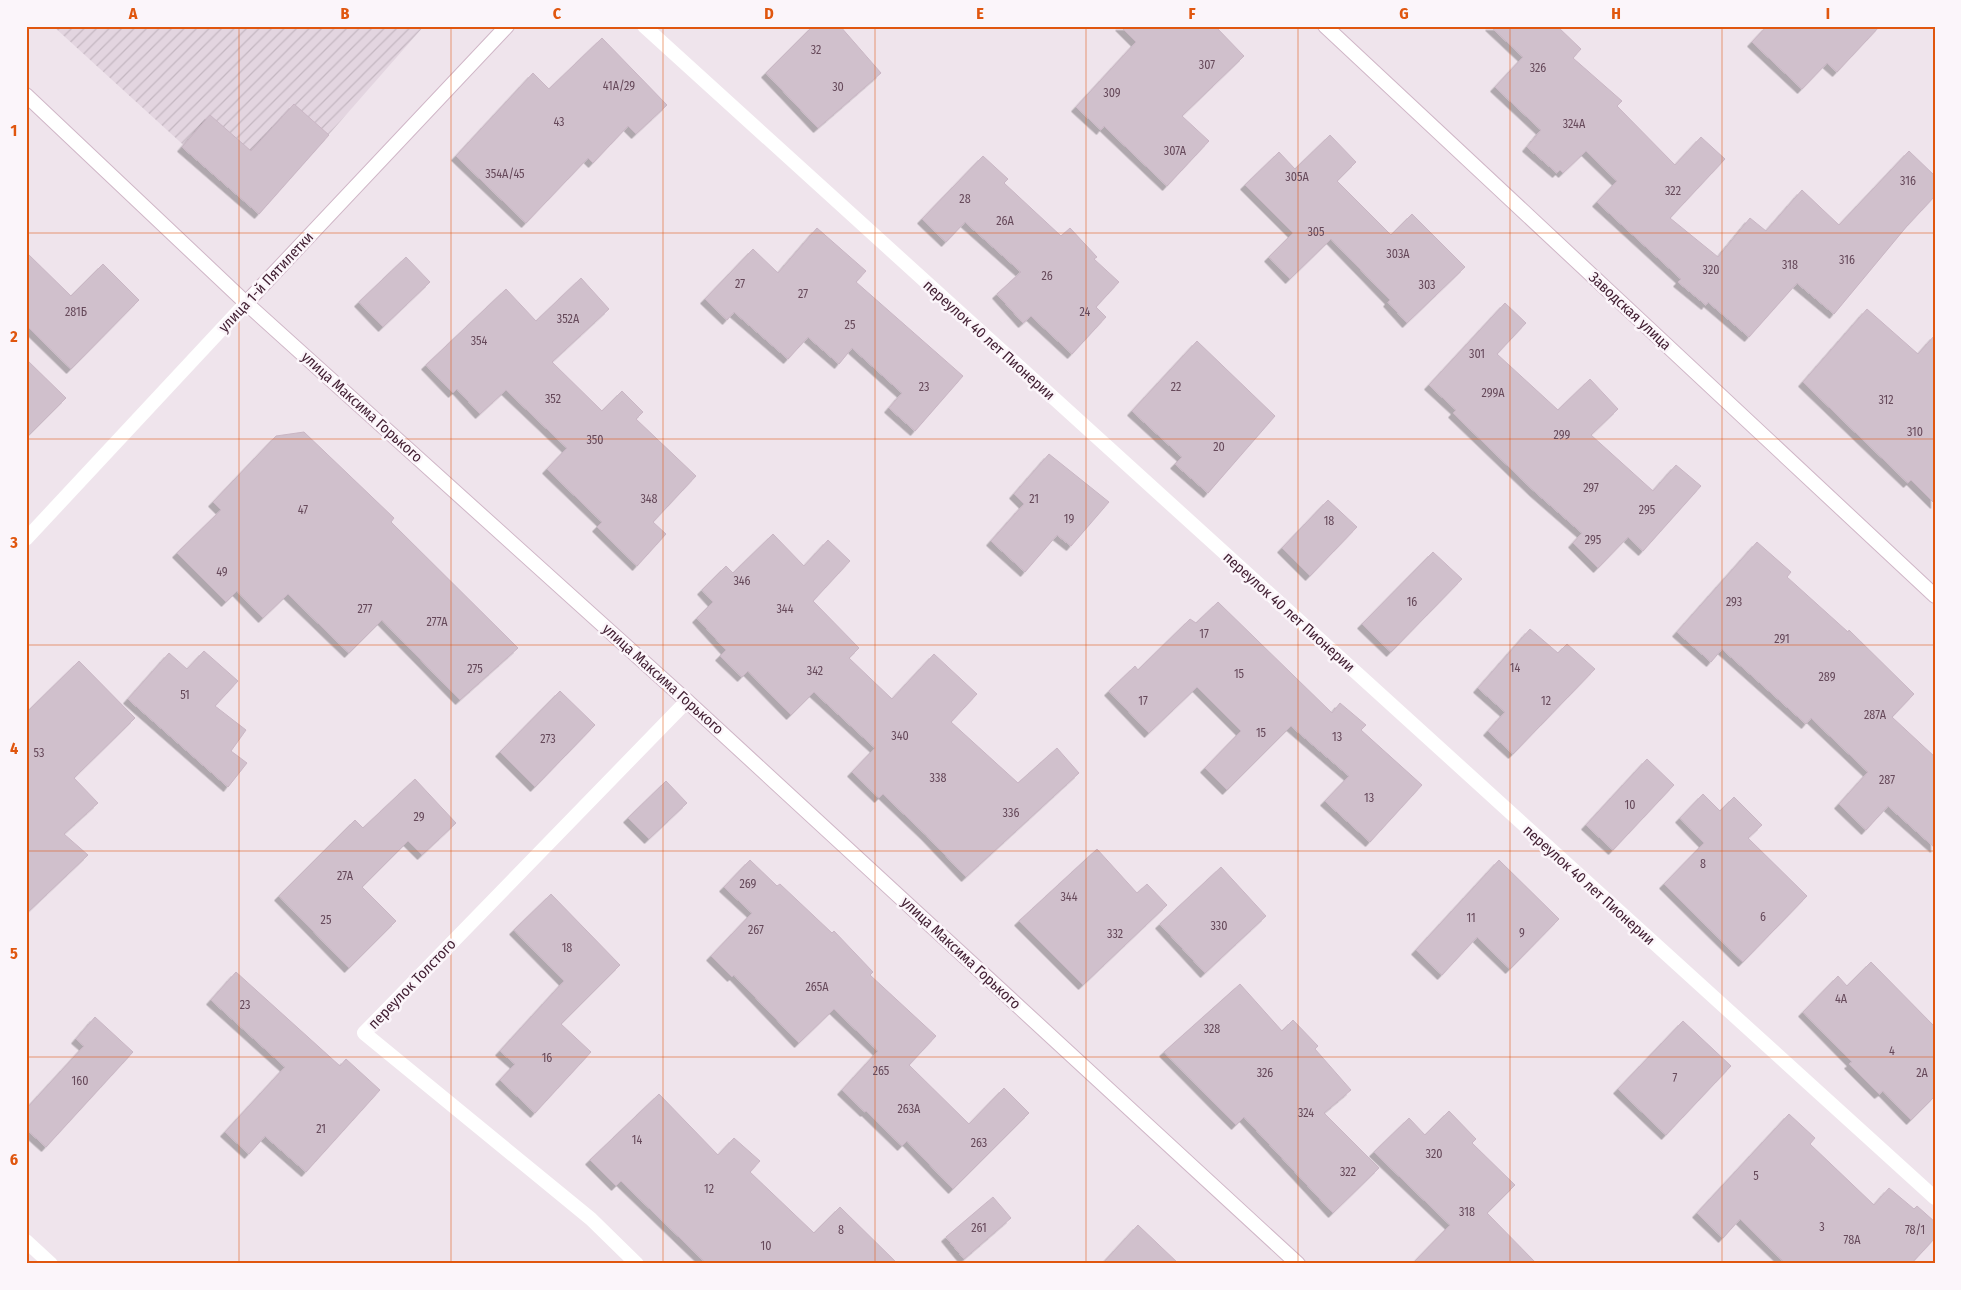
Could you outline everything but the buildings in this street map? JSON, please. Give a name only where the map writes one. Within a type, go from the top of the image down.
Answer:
[{"type":"main road","name":"улица 1-й Пятилетки","points":[[26,539],[506,26]]},
{"type":"main road","name":"переулок 40 лет Пионерии","points":[[644,26],[1935,1198]]},
{"type":"main road","name":"Заводская улица","points":[[1325,26],[1935,596]]},
{"type":"main road","name":"улица Максима Горького","points":[[26,95],[246,303],[687,701],[1298,1264]]},
{"type":"main road","name":"переулок Толстого","points":[[637,1264],[591,1219],[364,1033],[687,701]]},
{"type":"main road","points":[[26,1241],[51,1264]]},
{"type":"shaded area","points":[[53,26],[424,26],[259,214]]}]
